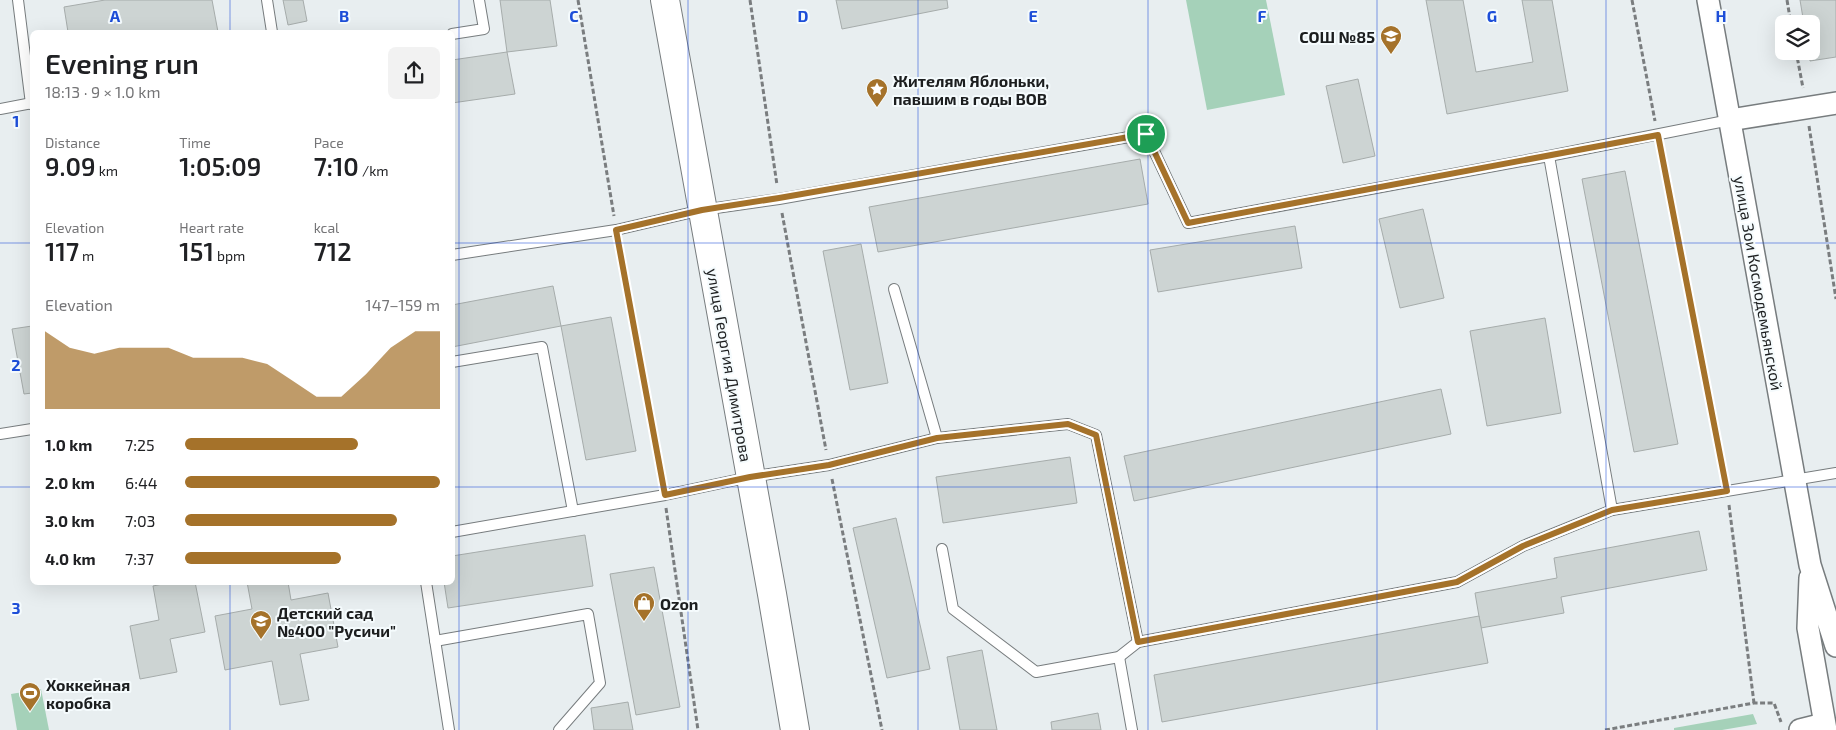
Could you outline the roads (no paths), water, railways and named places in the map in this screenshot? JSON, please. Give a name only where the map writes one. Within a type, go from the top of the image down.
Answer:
[{"type":"main road","name":"улица Георгия Димитрова","points":[[665,0],[795,730]]},
{"type":"street","name":"улица Зои Космодемьянской","points":[[1708,0],[1810,565],[1836,646]]},
{"type":"street","points":[[1730,120],[1836,103]]},
{"type":"street","name":"улица Зои Космодемьянской","points":[[1810,565],[1808,628],[1825,727]]},
{"type":"street","points":[[1800,730],[1825,727]]},
{"type":"lane","points":[[18,0],[30,89]]},
{"type":"lane","points":[[267,0],[272,30]]},
{"type":"lane","points":[[455,34],[484,29],[479,0]]},
{"type":"lane","points":[[0,109],[30,104]]},
{"type":"lane","points":[[455,256],[616,230],[702,210],[1146,134],[1188,223],[1549,156],[1730,120]]},
{"type":"lane","points":[[1549,156],[1612,510]]},
{"type":"lane","points":[[894,289],[937,438]]},
{"type":"lane","points":[[455,362],[542,347],[573,511]]},
{"type":"lane","points":[[455,531],[665,495],[750,477],[829,465],[937,438],[1068,424],[1096,435],[1138,642]]},
{"type":"lane","points":[[0,434],[30,429]]},
{"type":"lane","points":[[942,549],[953,609],[1036,672],[1119,658],[1138,642],[1457,582],[1523,546],[1612,510],[1836,472]]},
{"type":"lane","points":[[426,585],[449,730]]},
{"type":"lane","points":[[435,641],[588,614],[600,683],[559,730]]},
{"type":"lane","points":[[1119,658],[1132,730]]},
{"type":"place","name":"СОШ №85","points":[[1391,55]]},
{"type":"place","name":"Жителям Яблоньки, павшим в годы ВОВ","points":[[877,108]]},
{"type":"place","name":"Ozon","points":[[644,622]]},
{"type":"place","name":"Детский сад №400 \"Русичи\"","points":[[261,640]]},
{"type":"place","name":"Хоккейная коробка","points":[[30,712]]}]
